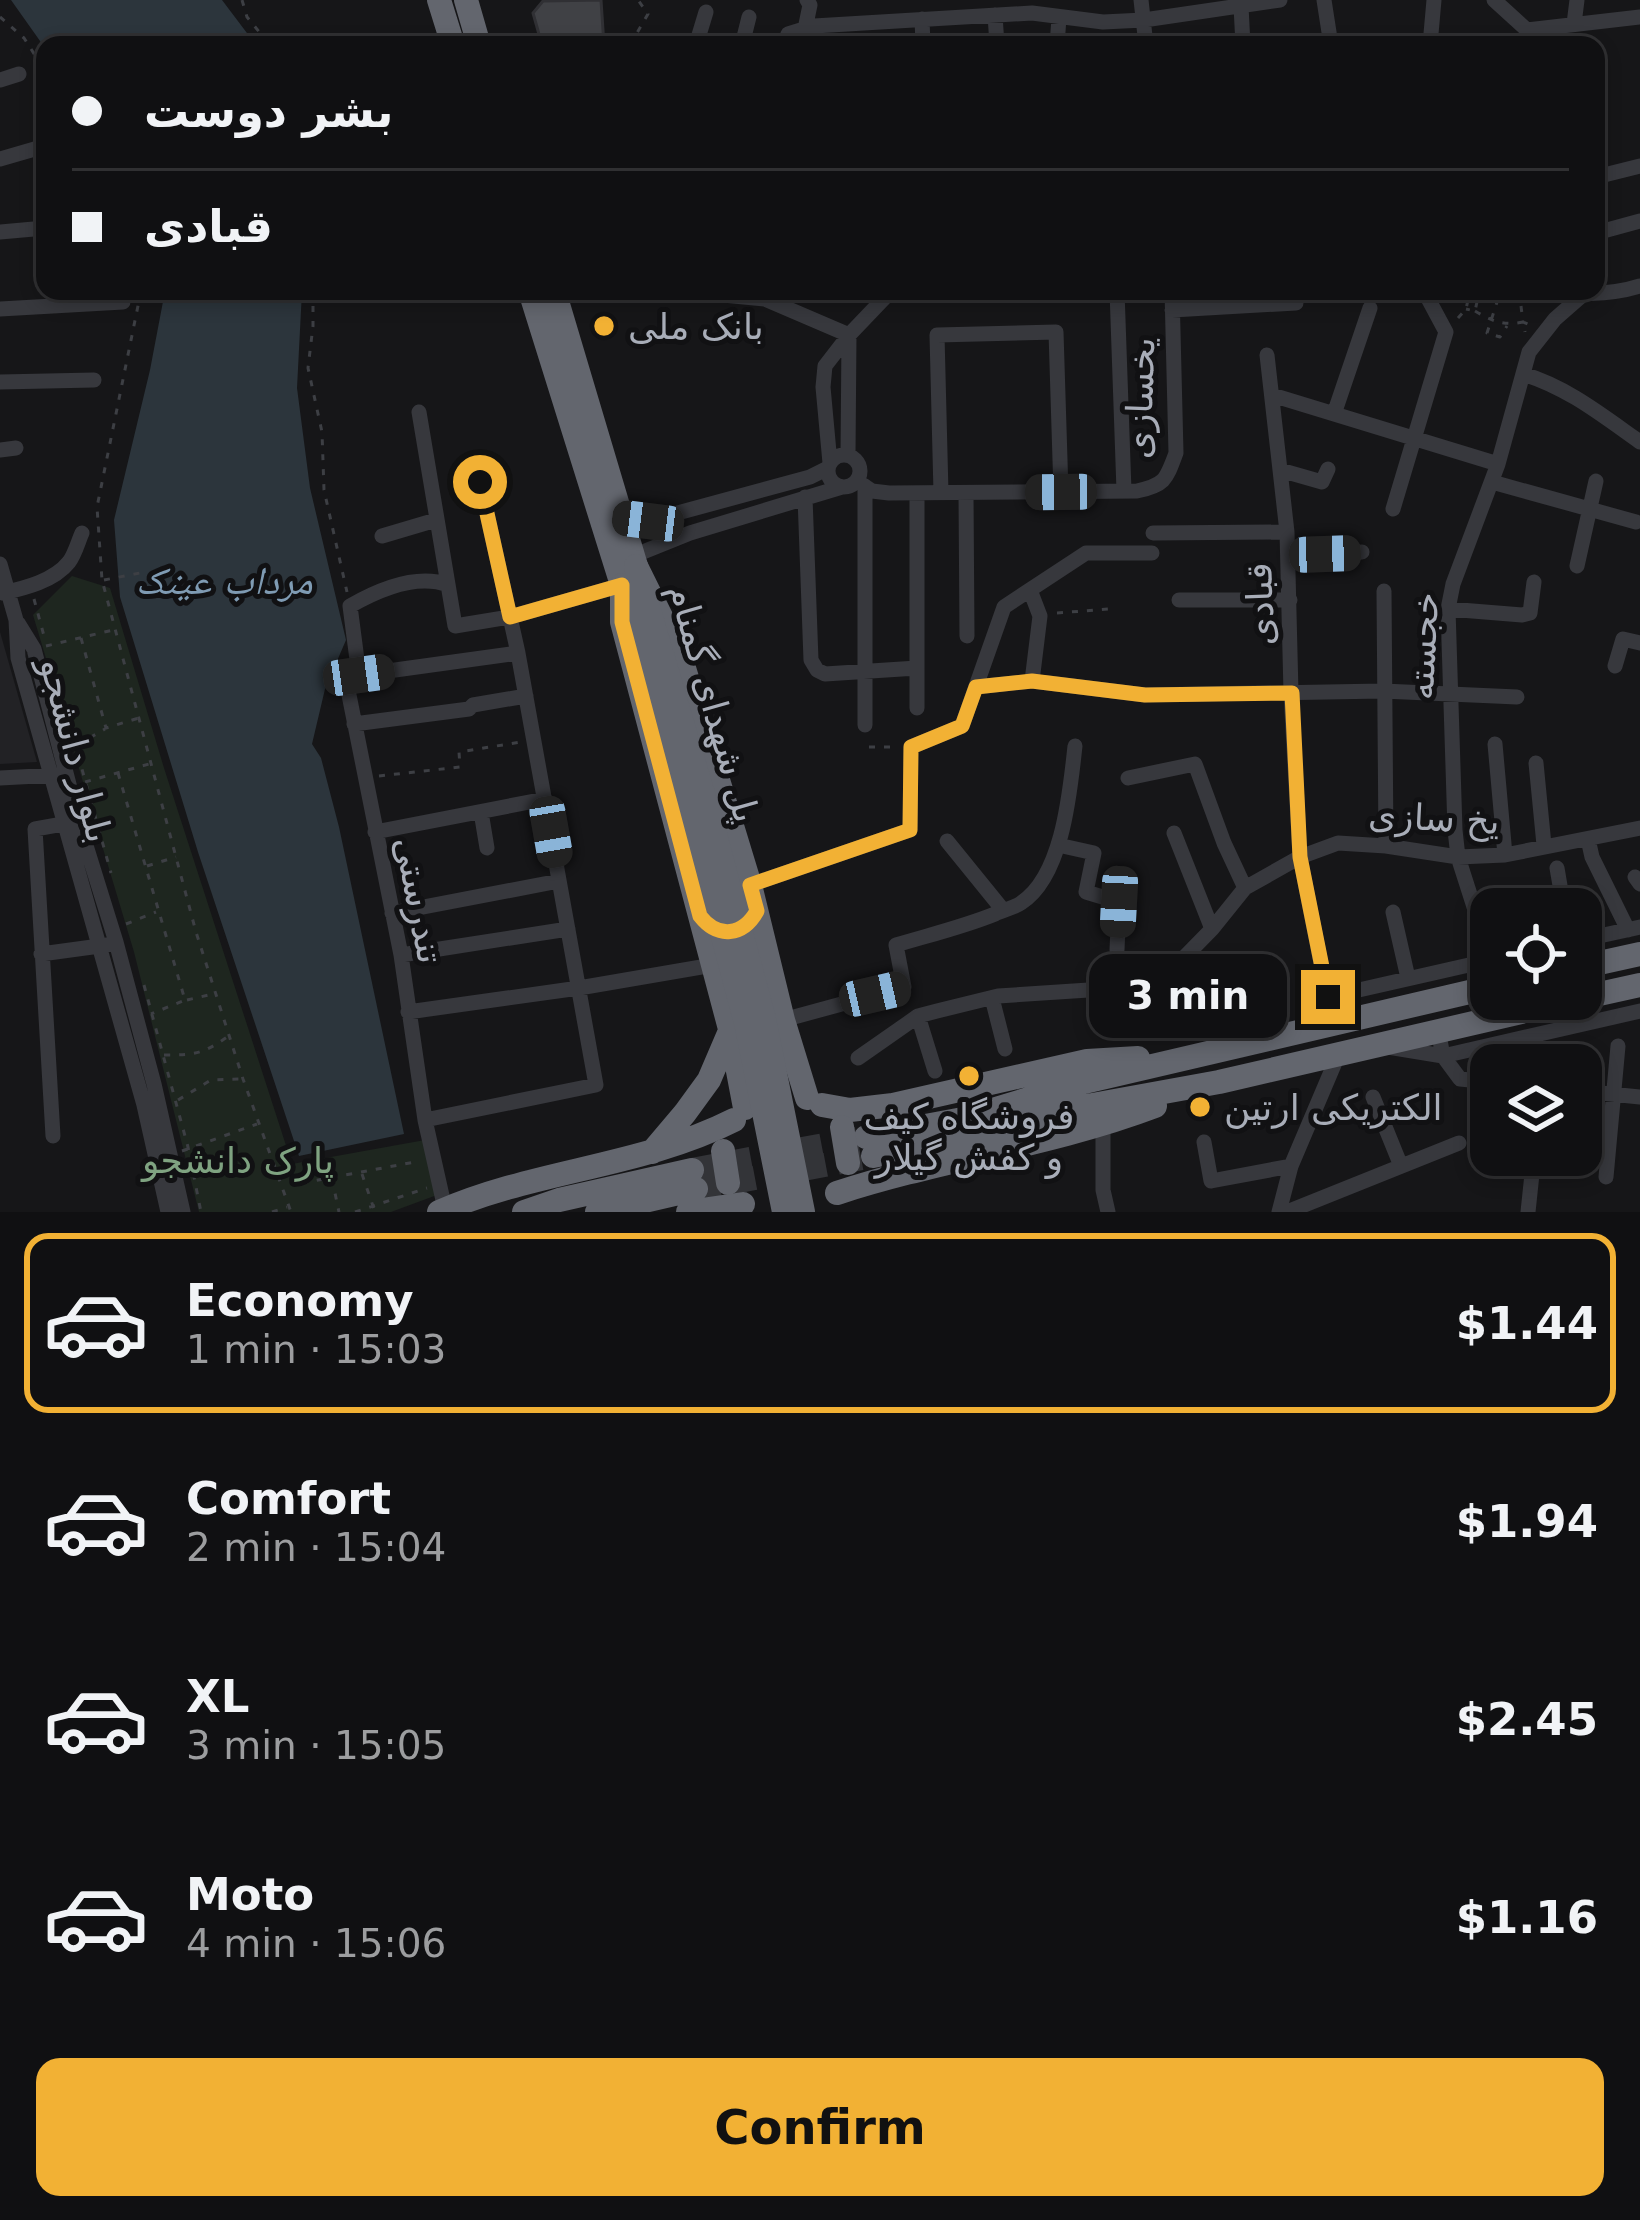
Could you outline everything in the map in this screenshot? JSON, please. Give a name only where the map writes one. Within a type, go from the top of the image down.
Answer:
[{"type":"highway","points":[[440,0],[451,36]]},
{"type":"highway","points":[[466,0],[476,36]]},
{"type":"highway","points":[[533,300],[631,569],[680,656],[750,885],[783,1020],[814,1101],[857,1146]]},
{"type":"highway","points":[[557,300],[622,518],[631,569],[622,622],[730,1029],[740,1114],[726,1135],[723,1151],[745,1204]]},
{"type":"highway","name":"پل شهدای گمنام","points":[[631,569],[709,816],[821,1207]]},
{"type":"highway","name":"پل شهدای گمنام","points":[[631,569],[746,1023],[784,1212]]},
{"type":"highway","points":[[700,916],[710,928],[725,933],[745,926],[757,911]]},
{"type":"highway","points":[[1602,962],[1640,954]]},
{"type":"highway","points":[[1602,994],[1640,985]]},
{"type":"highway","points":[[857,1146],[1084,1082],[1470,992]]},
{"type":"highway","points":[[730,1029],[745,1042],[765,1042],[783,1020]]},
{"type":"highway","points":[[857,1146],[968,1137],[1076,1108],[1219,1082],[1374,1045],[1440,1043],[1513,1020]]},
{"type":"highway","points":[[650,1155],[709,1080],[730,1029]]},
{"type":"highway","points":[[441,1202],[650,1155],[700,1138],[759,1100],[775,1095],[791,1094],[850,1110],[893,1105],[1087,1061],[1212,1052]]},
{"type":"highway","points":[[821,1207],[905,1172],[1102,1126],[1219,1082]]},
{"type":"highway","points":[[821,1207],[844,1179],[857,1146]]},
{"type":"highway","points":[[524,1212],[559,1200],[692,1190],[745,1204]]},
{"type":"highway","points":[[597,1212],[692,1190]]},
{"type":"street","points":[[805,29],[807,0]]},
{"type":"street","points":[[1141,0],[1145,36]]},
{"type":"street","points":[[787,36],[814,26],[995,15],[1032,6],[1059,18],[1103,22],[1280,0]]},
{"type":"street","points":[[1324,0],[1330,36]]},
{"type":"street","points":[[1431,36],[1433,0]]},
{"type":"street","points":[[1494,0],[1529,36]]},
{"type":"street","points":[[1574,24],[1577,0]]},
{"type":"street","points":[[1241,6],[1243,36]]},
{"type":"street","points":[[699,36],[706,12]]},
{"type":"street","points":[[995,15],[996,36]]},
{"type":"street","points":[[744,36],[749,17]]},
{"type":"street","points":[[1533,36],[1574,24],[1640,17]]},
{"type":"street","points":[[1058,36],[1059,18]]},
{"type":"street","points":[[922,20],[923,36]]},
{"type":"street","points":[[0,80],[19,74]]},
{"type":"street","points":[[0,159],[36,149]]},
{"type":"street","points":[[1605,175],[1640,166]]},
{"type":"street","points":[[1605,230],[1640,221]]},
{"type":"street","points":[[0,232],[36,229]]},
{"type":"street","points":[[1605,291],[1640,286]]},
{"type":"street","points":[[769,300],[848,335]]},
{"type":"street","points":[[855,485],[830,478],[825,366],[882,300]]},
{"type":"street","points":[[1117,300],[1124,491]]},
{"type":"street","name":"یخسازی","points":[[855,485],[889,494],[1158,487],[1168,476],[1176,453],[1172,300]]},
{"type":"street","points":[[1172,310],[1296,300]]},
{"type":"street","points":[[1393,508],[1446,332],[1429,300]]},
{"type":"street","name":"خجسته","points":[[1470,894],[1458,856],[1448,609],[1498,464],[1529,352],[1578,300]]},
{"type":"street","points":[[0,309],[123,302]]},
{"type":"street","points":[[1334,414],[1370,308]]},
{"type":"street","points":[[941,493],[937,335],[1056,332],[1061,492]]},
{"type":"street","points":[[848,335],[848,455],[859,465],[855,485],[866,725]]},
{"type":"street","name":"قبادی","points":[[1267,355],[1288,532],[1300,857],[1333,1024]]},
{"type":"street","points":[[1523,374],[1547,381],[1640,442]]},
{"type":"street","points":[[0,382],[94,380]]},
{"type":"street","points":[[1272,395],[1498,464]]},
{"type":"street","points":[[419,412],[455,626],[510,617],[631,569],[690,532],[855,485]]},
{"type":"street","points":[[622,518],[648,521],[810,477],[838,456],[848,455]]},
{"type":"street","points":[[1280,470],[1322,482],[1328,470]]},
{"type":"street","points":[[1577,566],[1596,481]]},
{"type":"street","points":[[425,1120],[596,1085],[518,653],[480,482]]},
{"type":"street","points":[[1492,482],[1636,522]]},
{"type":"street","points":[[917,493],[917,708]]},
{"type":"street","points":[[966,493],[967,637]]},
{"type":"street","points":[[748,494],[754,512]]},
{"type":"street","points":[[805,497],[811,660],[817,670],[824,674],[917,668]]},
{"type":"street","points":[[382,536],[436,520]]},
{"type":"street","points":[[1153,533],[1288,532]]},
{"type":"street","points":[[4,593],[55,574],[69,561],[82,533]]},
{"type":"street","points":[[1288,555],[1362,552]]},
{"type":"street","points":[[750,885],[910,830],[911,747],[962,726],[1004,608],[1085,553],[1152,553]]},
{"type":"street","points":[[0,564],[4,593],[16,620]]},
{"type":"street","points":[[350,606],[394,586],[433,580],[448,585]]},
{"type":"street","points":[[1448,609],[1530,614],[1534,583]]},
{"type":"street","points":[[1030,590],[1040,616],[1032,681]]},
{"type":"street","points":[[1384,591],[1386,846]]},
{"type":"street","points":[[1179,600],[1290,601]]},
{"type":"street","name":"تندرستی","points":[[350,606],[359,675],[348,690],[401,955],[441,1202]]},
{"type":"street","name":"بلوار دانشجو","points":[[16,620],[34,649],[61,753],[58,775],[63,824],[99,947],[171,1157],[184,1212]]},
{"type":"street","name":"بلوار دانشجو","points":[[16,620],[18,658],[116,942],[138,1023],[167,1212]]},
{"type":"street","points":[[1615,666],[1623,639],[1640,643]]},
{"type":"street","points":[[359,675],[518,653]]},
{"type":"street","points":[[976,687],[1032,681],[1145,695],[1383,691],[1517,697]]},
{"type":"street","points":[[354,724],[469,709],[526,696]]},
{"type":"street","points":[[1496,744],[1505,855]]},
{"type":"street","points":[[783,1020],[904,987],[896,945],[1023,902],[1048,871],[1058,845],[1076,746]]},
{"type":"street","points":[[1536,763],[1544,845]]},
{"type":"street","points":[[1128,778],[1195,764],[1245,887]]},
{"type":"street","points":[[0,778],[58,775]]},
{"type":"street","points":[[375,832],[544,799]]},
{"type":"street","points":[[481,812],[488,848]]},
{"type":"street","points":[[53,1136],[34,829],[63,824]]},
{"type":"street","name":"یخ سازی","points":[[858,1058],[918,1016],[992,998],[1104,989],[1165,977],[1213,929],[1245,887],[1338,843],[1458,856],[1505,855],[1640,828]]},
{"type":"street","points":[[1174,833],[1213,929]]},
{"type":"street","points":[[1588,839],[1592,857],[1634,928],[1602,935]]},
{"type":"street","points":[[947,841],[1004,910]]},
{"type":"street","points":[[1058,845],[1094,853],[1086,892],[1119,902],[1117,950]]},
{"type":"street","points":[[1558,868],[1561,888]]},
{"type":"street","points":[[392,913],[560,881]]},
{"type":"street","points":[[1393,912],[1408,978]]},
{"type":"street","points":[[401,955],[568,929]]},
{"type":"street","points":[[41,954],[116,942]]},
{"type":"street","points":[[408,1012],[712,965]]},
{"type":"street","points":[[1298,1032],[1328,997],[1470,965]]},
{"type":"street","points":[[992,998],[1006,1049]]},
{"type":"street","points":[[1470,1080],[1460,1079],[1440,1043],[1640,1011]]},
{"type":"street","points":[[918,1016],[934,1071]]},
{"type":"street","points":[[1606,1177],[1618,1046]]},
{"type":"street","points":[[1283,1212],[1291,1166],[1339,1053]]},
{"type":"street","points":[[1602,1094],[1640,1097]]},
{"type":"street","points":[[1373,1097],[1401,1166]]},
{"type":"street","points":[[1102,1126],[1108,1212]]},
{"type":"street","points":[[1204,1142],[1211,1181],[1291,1166]]},
{"type":"street","points":[[1283,1212],[1459,1143]]},
{"type":"street","points":[[1528,1212],[1532,1176]]},
{"type":"path","points":[[242,0],[247,17],[263,36]]},
{"type":"path","points":[[635,36],[648,14],[638,0]]},
{"type":"path","points":[[0,17],[24,38],[36,57]]},
{"type":"path","points":[[139,300],[97,507],[102,580],[216,993],[290,1209],[272,1212]]},
{"type":"path","points":[[313,300],[308,368],[322,432],[324,490],[350,606]]},
{"type":"path","points":[[1474,300],[1475,311],[1491,321],[1523,322],[1545,331]]},
{"type":"path","points":[[1497,300],[1487,333],[1501,337],[1508,325]]},
{"type":"path","points":[[1516,300],[1529,352]]},
{"type":"path","points":[[102,580],[145,572]]},
{"type":"path","points":[[1040,616],[1108,609]]},
{"type":"path","points":[[34,649],[115,630]]},
{"type":"path","points":[[81,638],[106,728]]},
{"type":"path","points":[[61,753],[106,728],[139,718]]},
{"type":"path","points":[[364,778],[460,767],[459,752],[534,740]]},
{"type":"path","points":[[868,747],[911,747]]},
{"type":"path","points":[[86,782],[151,764]]},
{"type":"path","points":[[118,773],[185,1000]]},
{"type":"path","points":[[145,866],[176,857]]},
{"type":"path","points":[[126,924],[158,912]]},
{"type":"path","points":[[138,1023],[185,1000],[216,993]]},
{"type":"path","points":[[164,1054],[205,1052],[229,1036]]},
{"type":"path","points":[[176,1101],[211,1079],[243,1078]]},
{"type":"path","points":[[171,1157],[259,1124]]},
{"type":"path","points":[[302,1183],[434,1159]]},
{"type":"path","points":[[361,1172],[375,1212]]},
{"type":"path","points":[[331,1177],[339,1212]]},
{"type":"path","points":[[355,1212],[373,1204],[441,1202]]},
{"type":"shaded area","points":[[0,632],[37,762],[0,764]]},
{"type":"green space","name":"پارک دانشجو","points":[[72,576],[110,588],[292,1164],[425,1140],[437,1195],[391,1212],[199,1212],[134,952],[33,615]]},
{"type":"water","points":[[11,0],[222,0],[249,36],[36,36]]},
{"type":"water","name":"مرداب عینک","points":[[163,300],[302,300],[297,388],[310,488],[346,640],[325,689],[312,744],[321,758],[339,827],[404,1134],[299,1156],[120,597],[114,520]]},
{"type":"building","points":[[601,0],[603,36],[539,36],[533,13],[543,1]]},
{"type":"tunnel","points":[[692,1170],[861,1138]]},
{"type":"tunnel","points":[[696,1189],[873,1156]]},
{"type":"place","name":"بانک ملی","points":[[604,326]]},
{"type":"place","name":"فروشگاه کیف و کفش گیلار","points":[[969,1076]]},
{"type":"place","name":"الکتریکی ارتین","points":[[1200,1107]]},
{"type":"route","points":[[480,482],[510,617],[622,585],[622,622],[700,916],[710,928],[733,932],[750,922],[757,911],[750,885],[910,830],[911,747],[962,726],[976,687],[1032,681],[1145,695],[1292,693],[1300,857],[1328,997]]}]
